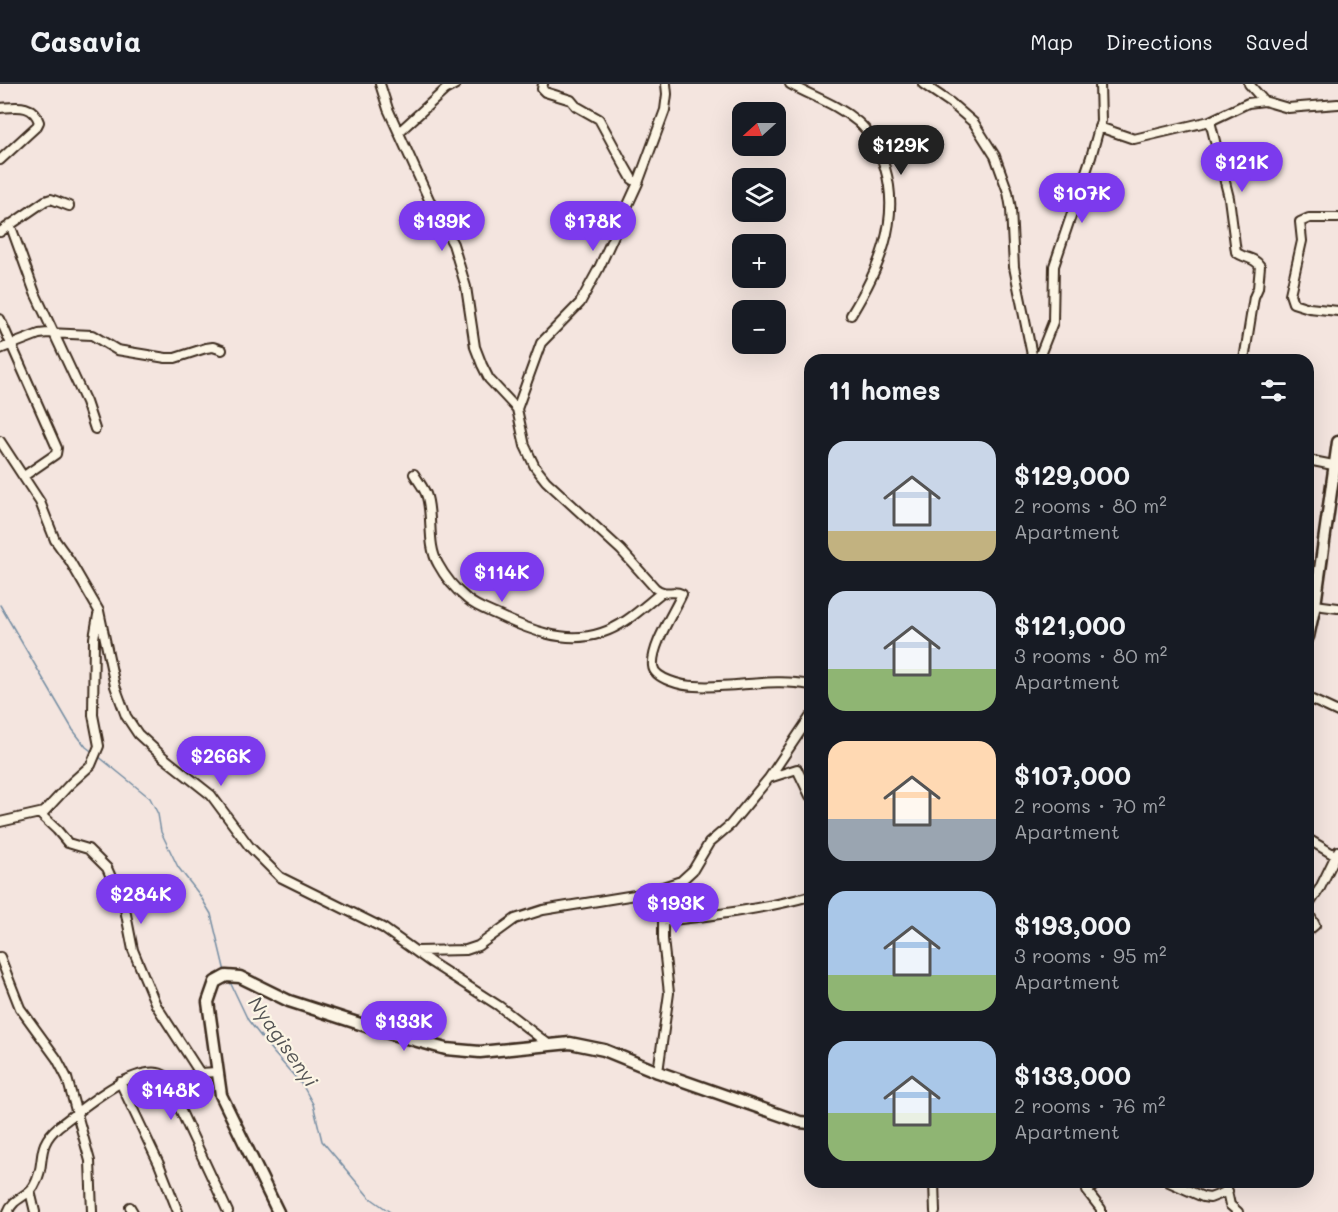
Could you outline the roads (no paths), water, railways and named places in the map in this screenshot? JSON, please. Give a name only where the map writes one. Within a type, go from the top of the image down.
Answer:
[{"type":"main road","points":[[1314,610],[1338,442]]},
{"type":"main road","points":[[278,1212],[221,1095],[208,1002],[215,982],[226,976],[240,977],[289,1001],[446,1049],[480,1052],[570,1043],[604,1050],[658,1072],[804,1122]]},
{"type":"street","points":[[380,84],[432,206],[453,244],[466,287],[476,347],[482,365],[489,379],[517,409],[525,446],[535,467],[546,482],[621,550],[661,593]]},
{"type":"street","points":[[399,132],[445,90],[456,84]]},
{"type":"street","points":[[543,84],[545,92],[571,100],[576,106],[599,118],[632,179],[638,183]]},
{"type":"street","points":[[517,409],[541,343],[580,303],[599,268],[638,183],[665,110],[666,84]]},
{"type":"street","points":[[790,84],[837,106],[858,122],[872,138],[882,157],[888,179],[892,203],[888,231],[868,288],[851,315]]},
{"type":"street","points":[[923,84],[951,103],[974,123],[994,156],[1008,192],[1014,267],[1032,354]]},
{"type":"street","points":[[1040,354],[1053,322],[1054,266],[1100,127],[1102,103],[1100,84]]},
{"type":"street","points":[[1249,84],[1264,101]]},
{"type":"street","points":[[1100,127],[1134,139],[1210,121],[1248,104],[1264,101],[1288,108],[1338,104]]},
{"type":"street","points":[[0,108],[24,106],[32,111],[39,122],[0,160]]},
{"type":"street","points":[[1210,121],[1228,191],[1236,252],[1256,260],[1260,266],[1245,354]]},
{"type":"street","points":[[0,232],[51,199],[69,206]]},
{"type":"street","points":[[1338,218],[1309,218],[1300,222],[1302,242],[1290,294],[1293,303],[1309,308],[1338,311]]},
{"type":"street","points":[[10,224],[35,293],[56,333],[86,402],[95,429]]},
{"type":"street","points":[[0,320],[57,448],[56,454],[24,476]]},
{"type":"street","points":[[0,349],[39,334],[56,333],[92,335],[117,350],[166,358],[175,358],[213,347],[222,350]]},
{"type":"street","points":[[0,441],[40,502],[55,540],[99,611],[115,686],[126,716],[138,734],[211,795],[249,846],[280,877],[383,928],[499,1006],[548,1044]]},
{"type":"street","points":[[1314,461],[1333,465]]},
{"type":"street","points":[[414,474],[427,495],[432,542],[437,563],[453,586],[469,601],[523,627],[558,636],[578,638],[600,634],[616,627],[661,593],[679,592],[682,594],[660,638],[653,664],[656,674],[662,678],[697,687],[747,683],[804,685]]},
{"type":"street","points":[[1315,605],[1338,608]]},
{"type":"street","points":[[0,822],[40,814],[91,765],[99,746],[93,715],[94,638],[99,611]]},
{"type":"street","points":[[1314,701],[1338,712]]},
{"type":"street","points":[[417,951],[466,950],[478,946],[514,919],[543,910],[641,894],[681,881],[693,870],[709,843],[730,825],[769,778],[804,726]]},
{"type":"street","points":[[769,778],[797,769],[804,781]]},
{"type":"street","points":[[40,814],[68,843],[88,849],[107,868],[125,909],[133,950],[156,1005],[200,1073]]},
{"type":"street","points":[[1314,842],[1337,853],[1314,897]]},
{"type":"street","points":[[658,1072],[669,993],[663,921],[706,917],[788,903],[804,898]]},
{"type":"street","points":[[0,957],[20,1008],[57,1059],[67,1078],[90,1161],[92,1212]]},
{"type":"street","points":[[217,1072],[200,1073],[174,1083],[171,1090],[228,1212]]},
{"type":"street","points":[[8,1212],[11,1204],[30,1191],[38,1177],[44,1143],[50,1134],[76,1113],[120,1082],[158,1073],[174,1083]]},
{"type":"street","points":[[120,1082],[159,1164],[178,1212]]},
{"type":"street","points":[[934,1188],[935,1212]]},
{"type":"street","points":[[1091,1188],[1087,1191],[1101,1212]]},
{"type":"street","points":[[1183,1188],[1210,1198],[1228,1191]]},
{"type":"street","points":[[1227,1188],[1229,1208],[1238,1212]]},
{"type":"street","points":[[30,1191],[35,1212]]},
{"type":"waterway","name":"Nyagisenyi","points":[[0,605],[73,730],[86,747],[94,753]]},
{"type":"waterway","name":"Nyagisenyi","points":[[98,756],[150,798],[158,814],[161,832],[178,867],[211,914],[225,972]]},
{"type":"waterway","name":"Nyagisenyi","points":[[230,982],[248,1020],[303,1086],[313,1104],[322,1141],[369,1197],[390,1212]]}]
